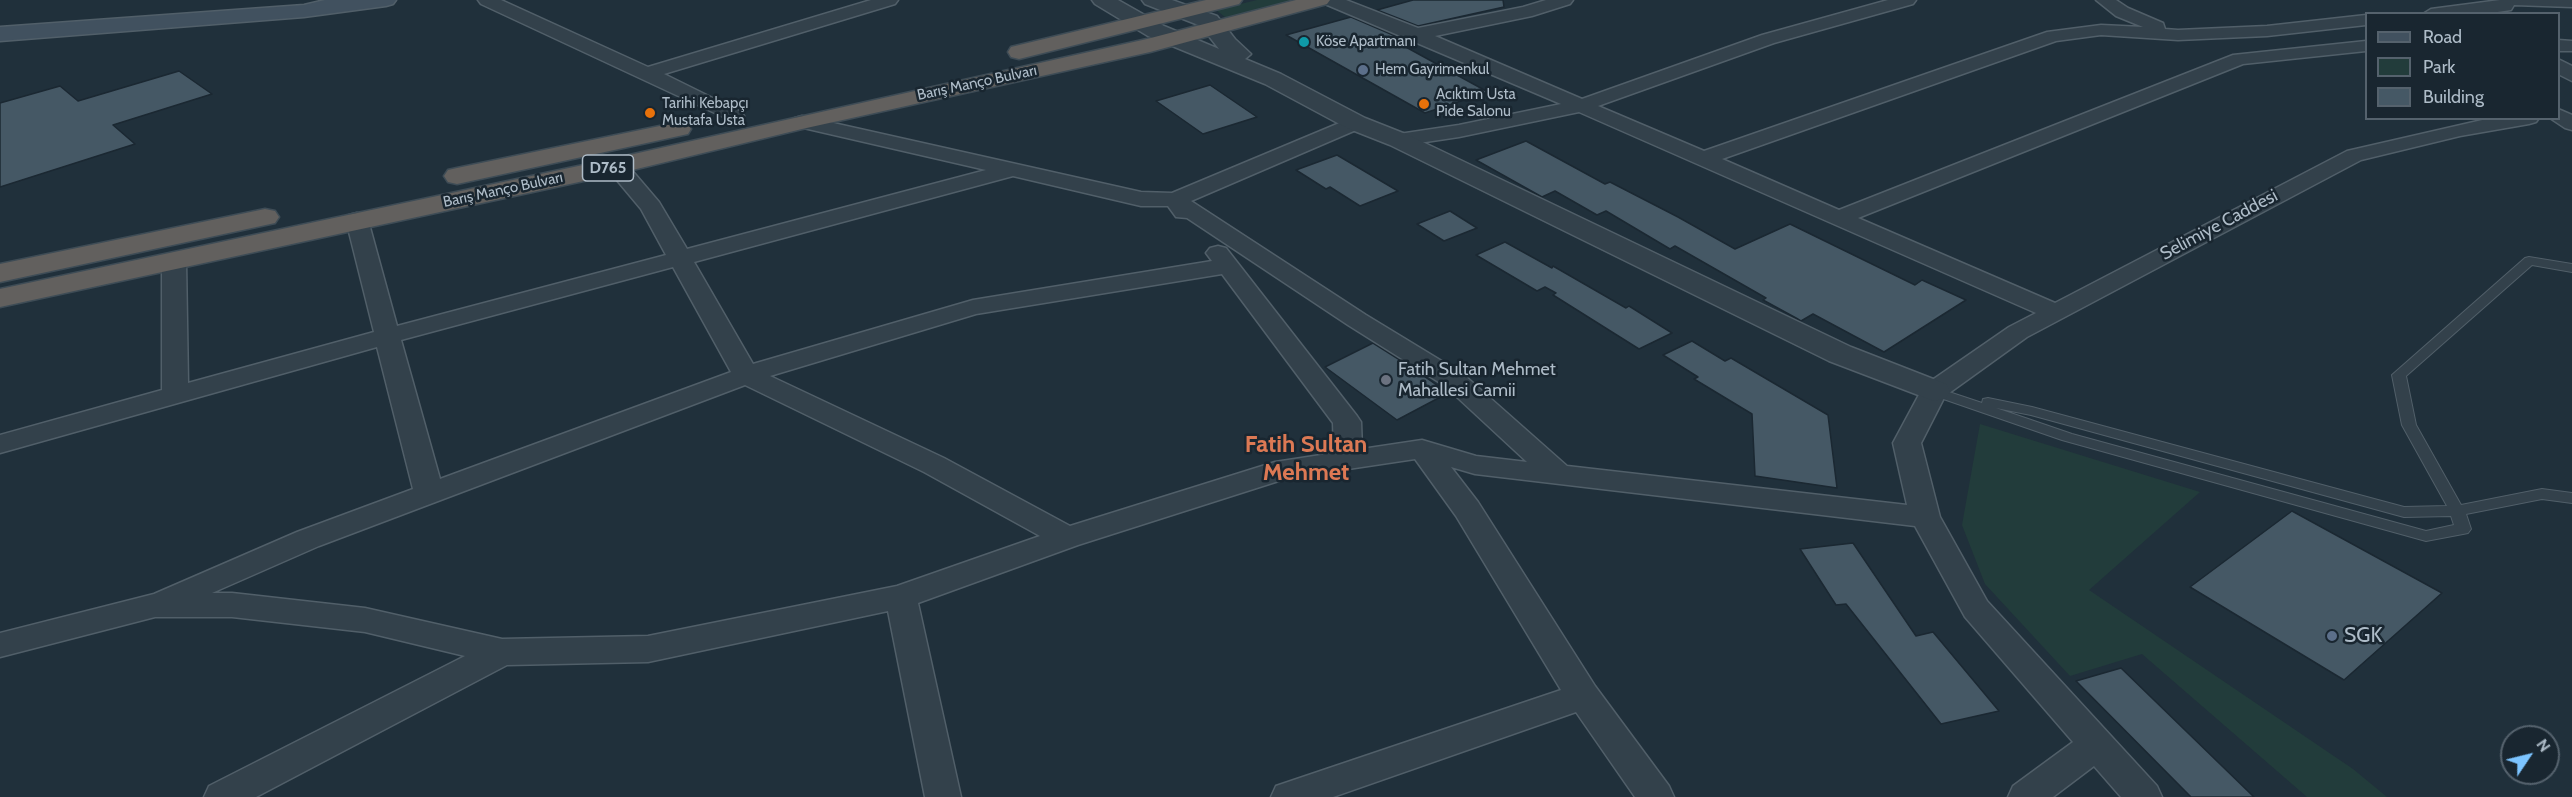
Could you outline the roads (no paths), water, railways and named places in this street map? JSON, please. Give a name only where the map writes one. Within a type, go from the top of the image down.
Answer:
[{"type":"highway","name":"Barış Manço Bulvarı","points":[[434,181],[952,69],[1147,10],[1182,10],[1232,0]]},
{"type":"highway","name":"Barış Manço Bulvarı","points":[[0,298],[174,260],[353,206],[616,166],[1176,39],[1320,0]]},
{"type":"highway","points":[[0,273],[293,211]]},
{"type":"main road","points":[[0,18],[254,0]]},
{"type":"main road","points":[[333,0],[357,4]]},
{"type":"main road","points":[[0,34],[294,11],[386,0]]},
{"type":"street","points":[[487,0],[647,73],[734,116]]},
{"type":"street","points":[[647,73],[863,3],[889,0]]},
{"type":"street","points":[[1102,0],[1147,10],[1156,31],[1273,79],[1356,123],[1400,140],[1840,354],[1934,391],[1907,443],[1925,517],[1976,609],[2095,745],[2144,797]]},
{"type":"street","points":[[1331,0],[1416,34],[2055,312]]},
{"type":"street","points":[[1416,34],[1526,12],[1564,0]]},
{"type":"street","points":[[1400,140],[1459,131],[1580,106],[1768,39],[1907,0]]},
{"type":"street","points":[[2105,0],[2122,12],[2178,35]]},
{"type":"street","points":[[2449,12],[2504,6],[2509,0],[2572,2]]},
{"type":"street","points":[[1182,10],[1204,18],[1227,44],[1273,79]]},
{"type":"street","points":[[1702,159],[2054,36],[2101,30],[2178,35],[2267,31],[2365,20]]},
{"type":"street","points":[[1839,218],[2240,59],[2365,46]]},
{"type":"street","points":[[2560,66],[2572,75]]},
{"type":"street","name":"Selimiye Caddesi","points":[[1934,391],[2018,332],[2354,155],[2460,130],[2518,120]]},
{"type":"street","points":[[802,122],[1141,200],[1175,200],[1356,123]]},
{"type":"street","points":[[616,166],[651,207],[746,375],[934,465],[1067,538]]},
{"type":"street","points":[[0,444],[388,336],[1012,170]]},
{"type":"street","points":[[1175,200],[1347,422],[1348,460]]},
{"type":"street","points":[[1175,200],[1357,320],[1454,380],[1559,475]]},
{"type":"street","points":[[353,206],[429,494]]},
{"type":"street","points":[[174,260],[175,397]]},
{"type":"street","points":[[0,645],[155,605],[308,539],[746,375],[973,306],[1228,266]]},
{"type":"street","points":[[155,605],[232,605],[365,620],[502,652],[648,649],[901,597],[1067,538],[1285,469],[1422,449],[1474,465],[1925,517]]},
{"type":"street","points":[[1422,449],[1467,509],[1582,696],[1656,797]]},
{"type":"street","points":[[901,597],[943,797]]},
{"type":"street","points":[[222,797],[502,652]]},
{"type":"street","points":[[1289,797],[1582,696]]},
{"type":"street","points":[[2026,797],[2095,745]]},
{"type":"lane","points":[[1934,391],[2067,437],[2426,536],[2463,529],[2457,511],[2409,424],[2399,375],[2529,261],[2572,268]]},
{"type":"lane","points":[[1934,391],[2032,411],[2404,512],[2457,511],[2542,494],[2572,498]]},
{"type":"place","name":"Köse Apartmanı","points":[[1304,42]]},
{"type":"place","name":"Hem Gayrimenkul","points":[[1363,70]]},
{"type":"place","name":"Acıktım Usta Pide Salonu","points":[[1424,104]]},
{"type":"place","name":"Tarihi Kebapçı Mustafa Usta","points":[[650,113]]},
{"type":"place","name":"Fatih Sultan Mehmet Mahallesi Camii","points":[[1386,380]]},
{"type":"place","name":"SGK","points":[[2332,636]]},
{"type":"district","name":"Fatih Sultan Mehmet","points":[[1306,459]]}]
